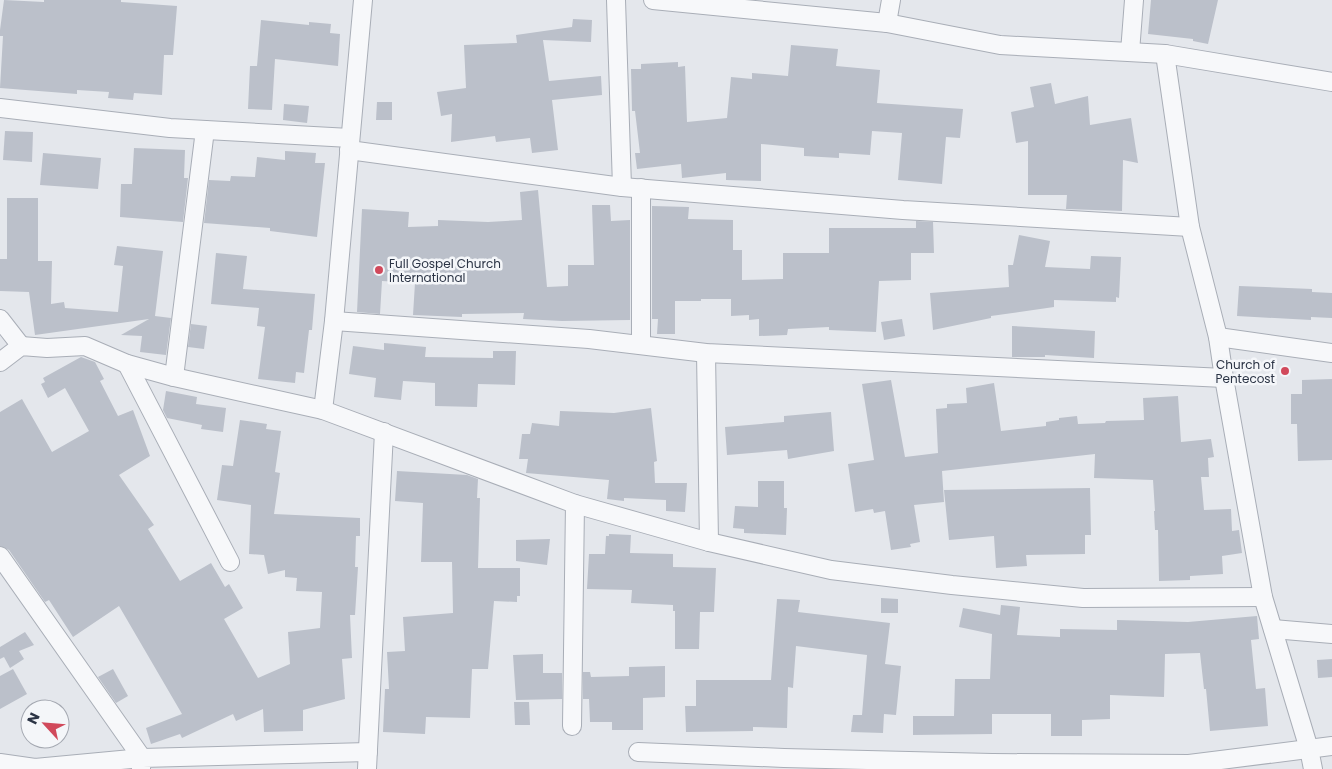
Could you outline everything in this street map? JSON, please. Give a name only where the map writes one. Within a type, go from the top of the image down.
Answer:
[{"type":"street","points":[[323,410],[334,321],[363,0]]},
{"type":"street","points":[[616,0],[622,186]]},
{"type":"street","points":[[653,0],[887,23],[1000,45],[1165,54],[1332,82]]},
{"type":"street","points":[[887,23],[891,0]]},
{"type":"street","points":[[1130,52],[1134,0]]},
{"type":"street","points":[[1165,54],[1190,227],[1218,337],[1263,597],[1310,749],[1313,769]]},
{"type":"street","points":[[0,108],[170,128],[349,144],[642,188],[903,210],[1190,227]]},
{"type":"street","points":[[174,377],[205,130]]},
{"type":"street","points":[[641,344],[642,188]]},
{"type":"street","points":[[0,319],[21,346]]},
{"type":"street","points":[[334,321],[589,339],[706,353],[1224,378]]},
{"type":"street","points":[[1218,337],[1332,353]]},
{"type":"street","points":[[0,362],[21,346],[47,348],[85,346],[127,364],[174,377],[323,410],[575,504],[709,542],[831,570],[952,586],[1083,598],[1263,597]]},
{"type":"street","points":[[706,353],[709,542]]},
{"type":"street","points":[[127,364],[230,562]]},
{"type":"street","points":[[0,763],[35,768],[141,763],[368,761],[384,432]]},
{"type":"street","points":[[572,726],[575,504]]},
{"type":"street","points":[[0,556],[141,763]]},
{"type":"street","points":[[1273,629],[1332,634]]},
{"type":"street","points":[[638,752],[784,764],[1189,767],[1332,746]]},
{"type":"building","points":[[4,0],[44,2],[44,0],[121,0],[121,2],[177,6],[173,55],[164,55],[162,95],[134,93],[133,100],[108,98],[109,92],[77,90],[77,94],[0,88],[3,36],[0,36],[0,30]]},
{"type":"building","points":[[1151,0],[1218,0],[1208,44],[1193,41],[1193,39],[1148,34]]},
{"type":"building","points":[[573,19],[592,20],[591,42],[543,40],[549,81],[601,76],[602,95],[552,100],[558,150],[532,153],[530,138],[496,142],[495,136],[451,142],[452,114],[441,116],[437,92],[466,88],[464,45],[517,43],[516,35],[572,27]]},
{"type":"building","points":[[261,20],[309,25],[309,22],[331,24],[330,33],[340,34],[338,66],[275,59],[272,110],[248,109],[250,66],[257,66]]},
{"type":"building","points":[[791,45],[838,49],[836,66],[880,70],[877,103],[963,109],[960,138],[946,137],[942,184],[898,180],[902,133],[872,131],[870,155],[839,153],[839,158],[804,156],[804,148],[761,144],[761,181],[726,180],[726,173],[682,178],[681,164],[637,169],[635,153],[640,153],[635,111],[632,111],[631,69],[641,69],[641,64],[678,62],[678,67],[685,66],[687,122],[727,118],[731,77],[752,79],[752,73],[788,76]]},
{"type":"building","points":[[1051,83],[1055,104],[1088,96],[1090,125],[1131,118],[1138,163],[1123,160],[1122,211],[1066,209],[1067,195],[1028,195],[1028,141],[1016,143],[1011,112],[1034,107],[1030,87]]},
{"type":"building","points":[[377,102],[392,102],[392,120],[376,120]]},
{"type":"building","points":[[284,104],[309,106],[307,123],[283,120]]},
{"type":"building","points":[[5,131],[33,132],[32,162],[3,160]]},
{"type":"building","points":[[134,148],[185,150],[184,178],[188,178],[183,222],[120,217],[121,184],[132,184]]},
{"type":"building","points":[[285,151],[316,153],[315,163],[325,163],[317,237],[270,231],[270,228],[204,223],[209,180],[230,181],[231,176],[255,177],[257,157],[285,160]]},
{"type":"building","points":[[43,153],[101,158],[98,189],[40,185]]},
{"type":"building","points":[[538,190],[547,287],[568,286],[568,265],[594,265],[592,205],[610,205],[611,221],[630,220],[630,320],[562,321],[523,319],[524,313],[462,314],[462,317],[413,315],[415,283],[382,281],[380,314],[357,312],[362,209],[409,212],[408,227],[438,226],[438,220],[488,222],[522,220],[520,192]]},
{"type":"building","points":[[7,198],[38,198],[38,261],[52,261],[51,304],[64,302],[65,308],[118,312],[123,266],[114,265],[117,246],[163,251],[155,316],[171,318],[166,355],[140,352],[142,336],[121,335],[149,319],[35,335],[29,292],[0,291],[0,259],[7,259]]},
{"type":"building","points":[[652,206],[689,207],[688,219],[733,220],[733,250],[742,250],[742,280],[783,279],[783,253],[829,253],[829,228],[916,228],[916,221],[933,222],[934,253],[911,253],[911,280],[879,281],[876,332],[829,330],[829,327],[788,329],[787,335],[759,336],[759,319],[749,320],[749,315],[731,316],[731,299],[701,299],[701,301],[675,301],[675,334],[657,334],[658,319],[652,319]]},
{"type":"building","points":[[1019,235],[1050,241],[1045,267],[1090,269],[1091,256],[1121,257],[1119,298],[1116,297],[1116,302],[1054,300],[1054,307],[991,316],[991,318],[933,330],[930,293],[1009,287],[1008,265],[1013,265]]},
{"type":"building","points":[[216,253],[247,256],[243,289],[315,294],[312,330],[309,330],[304,373],[296,372],[295,383],[258,379],[265,327],[257,326],[259,308],[211,304]]},
{"type":"building","points":[[1239,286],[1312,289],[1312,292],[1332,293],[1332,318],[1311,317],[1311,320],[1237,316]]},
{"type":"building","points":[[902,319],[905,336],[884,340],[881,322]]},
{"type":"building","points":[[191,324],[207,326],[204,349],[188,347]]},
{"type":"building","points":[[1012,326],[1095,331],[1094,358],[1045,355],[1045,357],[1012,357]]},
{"type":"building","points":[[384,343],[426,347],[425,357],[493,358],[493,351],[516,351],[515,385],[478,384],[477,407],[435,406],[435,383],[403,381],[401,400],[374,397],[376,378],[349,374],[353,346],[384,350]]},
{"type":"building","points":[[81,357],[95,362],[104,379],[100,381],[118,416],[133,410],[150,456],[119,475],[154,525],[148,529],[180,581],[211,563],[225,587],[229,584],[243,608],[224,619],[258,678],[290,664],[288,632],[320,628],[322,592],[296,591],[297,578],[285,577],[285,570],[268,574],[264,555],[249,554],[251,505],[217,500],[222,465],[233,466],[240,420],[267,424],[266,429],[281,431],[275,472],[280,473],[274,514],[360,518],[360,536],[356,536],[355,567],[358,567],[355,615],[350,615],[352,658],[342,659],[345,699],[303,710],[303,731],[264,732],[263,709],[236,721],[233,714],[182,738],[180,734],[151,744],[146,728],[182,714],[119,606],[73,637],[49,600],[45,602],[9,550],[0,546],[0,412],[22,399],[52,452],[89,431],[65,388],[48,398],[41,384],[45,382],[43,378]]},
{"type":"building","points":[[1332,379],[1332,460],[1298,461],[1297,424],[1291,424],[1291,394],[1302,394],[1302,380]]},
{"type":"building","points":[[891,380],[905,457],[938,453],[936,409],[947,408],[947,404],[967,403],[966,388],[994,383],[1001,431],[1046,426],[1046,422],[1077,416],[1078,424],[1144,420],[1143,398],[1178,396],[1181,442],[1211,439],[1214,457],[1208,458],[1209,477],[1201,477],[1204,510],[1231,509],[1232,531],[1239,530],[1242,553],[1222,556],[1223,574],[1190,576],[1190,580],[1159,581],[1158,530],[1155,530],[1153,480],[1094,478],[1095,454],[942,471],[944,502],[914,505],[920,542],[910,544],[911,547],[891,550],[885,511],[874,513],[873,509],[855,512],[848,464],[874,460],[862,384]]},
{"type":"building","points":[[166,391],[197,397],[196,404],[226,408],[223,432],[201,429],[202,425],[167,418],[163,410]]},
{"type":"building","points":[[651,408],[657,461],[654,462],[655,483],[687,483],[685,512],[666,511],[666,500],[624,498],[624,501],[607,499],[609,480],[526,473],[528,459],[519,459],[522,434],[530,434],[532,423],[559,426],[560,411],[614,413]]},
{"type":"building","points":[[831,412],[834,451],[788,459],[787,450],[727,455],[725,427],[784,422],[784,416]]},
{"type":"building","points":[[397,471],[467,475],[478,479],[477,498],[480,498],[478,568],[520,568],[520,596],[517,596],[517,602],[494,601],[488,669],[472,669],[470,718],[426,717],[425,734],[383,732],[385,689],[389,689],[387,652],[405,651],[403,617],[453,613],[452,562],[421,562],[423,503],[395,501]]},
{"type":"building","points":[[758,481],[784,481],[784,508],[787,508],[786,535],[744,533],[744,529],[733,528],[735,506],[758,507]]},
{"type":"building","points":[[1090,488],[1091,535],[1085,535],[1085,554],[1026,555],[1027,566],[996,568],[994,536],[949,540],[944,490]]},
{"type":"building","points":[[609,534],[631,535],[630,553],[673,554],[673,567],[716,568],[714,612],[700,612],[699,649],[675,649],[675,611],[673,611],[673,605],[631,603],[632,590],[587,589],[589,554],[605,554],[606,536],[609,536]]},
{"type":"building","points":[[550,539],[547,565],[516,561],[516,540]]},
{"type":"building","points":[[881,598],[898,599],[898,613],[881,613]]},
{"type":"building","points":[[777,599],[800,600],[798,612],[890,623],[885,664],[901,666],[896,715],[884,714],[883,733],[851,732],[853,715],[862,715],[867,655],[796,646],[793,688],[788,687],[787,728],[753,727],[753,731],[686,732],[685,706],[696,706],[696,680],[771,680]]},
{"type":"building","points":[[1001,605],[1020,607],[1017,635],[1060,637],[1060,629],[1117,630],[1117,620],[1188,622],[1257,616],[1259,639],[1251,640],[1256,689],[1265,688],[1268,726],[1210,731],[1200,653],[1165,654],[1164,697],[1110,695],[1110,719],[1082,720],[1082,736],[1051,736],[1051,714],[992,714],[992,734],[913,735],[913,716],[954,716],[955,679],[990,679],[992,634],[959,627],[963,608],[1000,615]]},
{"type":"building","points":[[25,632],[34,645],[19,651],[24,659],[10,668],[4,657],[0,659],[0,647]]},
{"type":"building","points":[[543,654],[543,673],[562,673],[562,699],[516,700],[513,655]]},
{"type":"building","points":[[1332,659],[1332,677],[1318,678],[1317,660]]},
{"type":"building","points":[[665,666],[665,697],[643,698],[643,730],[612,730],[612,722],[590,722],[589,699],[583,699],[583,672],[590,672],[591,677],[629,676],[629,667]]},
{"type":"building","points":[[13,669],[27,694],[0,709],[0,676]]},
{"type":"building","points":[[113,669],[128,696],[116,703],[98,677]]},
{"type":"building","points":[[514,702],[529,702],[530,725],[515,725]]},
{"type":"place","name":"Full Gospel Church International","points":[[379,270]]},
{"type":"place","name":"Church of Pentecost","points":[[1285,371]]}]
